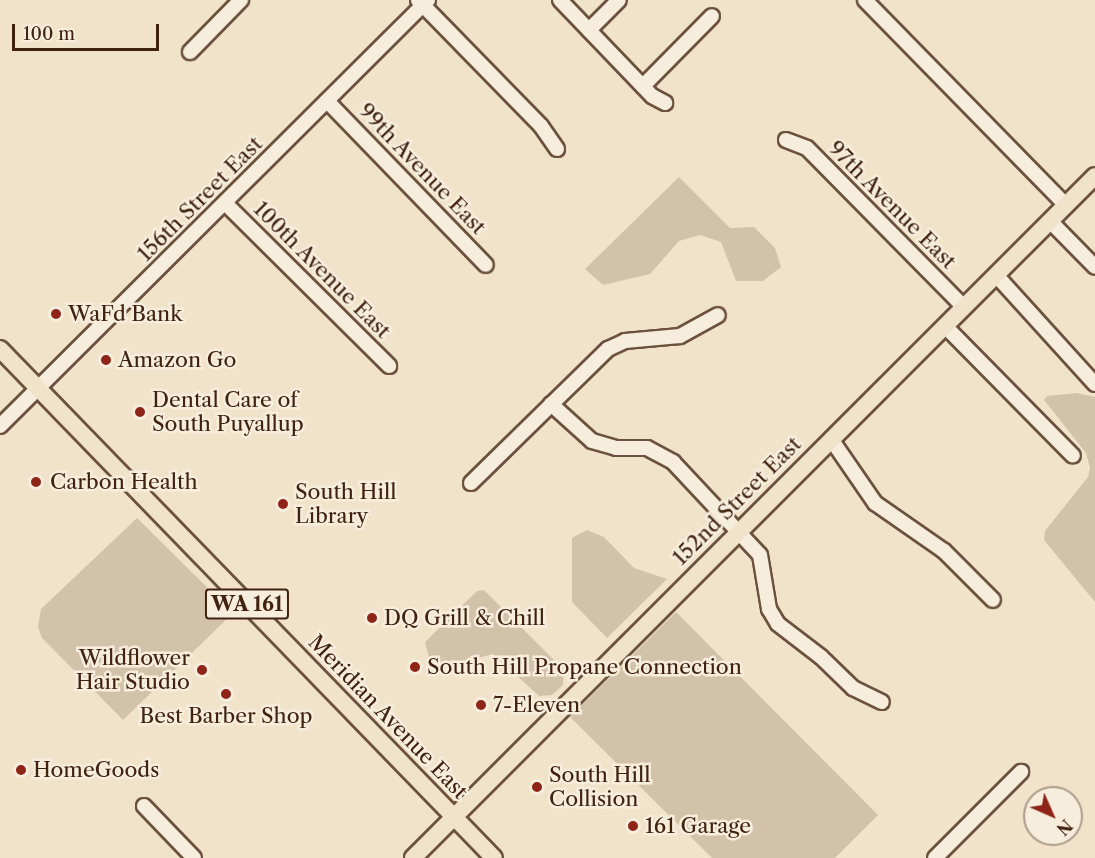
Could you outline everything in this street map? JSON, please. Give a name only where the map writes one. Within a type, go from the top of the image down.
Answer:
[{"type":"main road","name":"152nd Street East","points":[[413,858],[1095,176]]},
{"type":"main road","name":"Meridian Avenue East","points":[[0,349],[494,858]]},
{"type":"street","points":[[190,52],[241,0]]},
{"type":"street","points":[[560,0],[643,86],[665,103]]},
{"type":"street","points":[[589,30],[619,0]]},
{"type":"street","points":[[865,0],[1066,205]]},
{"type":"street","points":[[423,2],[541,126],[557,149]]},
{"type":"street","name":"156th Street East","points":[[0,426],[327,102],[423,2]]},
{"type":"street","points":[[643,86],[712,16]]},
{"type":"street","name":"99th Avenue East","points":[[327,102],[486,265]]},
{"type":"street","name":"97th Avenue East","points":[[786,140],[807,148],[963,307]]},
{"type":"street","name":"100th Avenue East","points":[[225,204],[389,366]]},
{"type":"street","points":[[1050,221],[1095,267]]},
{"type":"street","points":[[996,275],[1095,384]]},
{"type":"street","points":[[471,483],[614,346],[680,336],[718,315]]},
{"type":"street","points":[[945,326],[1073,456]]},
{"type":"street","points":[[551,405],[579,432],[597,444],[647,448],[665,456],[740,530],[760,555],[769,609],[778,624],[853,688],[882,702]]},
{"type":"street","points":[[831,439],[842,450],[870,498],[905,527],[944,551],[993,600]]},
{"type":"street","points":[[935,858],[1021,772]]},
{"type":"street","points":[[144,807],[194,858]]},
{"type":"shaded area","points":[[679,177],[730,228],[754,227],[775,248],[781,267],[763,281],[736,281],[721,242],[700,235],[679,241],[650,274],[603,285],[585,269]]},
{"type":"shaded area","points":[[1077,393],[1095,397],[1095,602],[1044,540],[1045,531],[1088,477],[1090,468],[1086,453],[1044,400],[1047,396]]},
{"type":"shaded area","points":[[137,518],[233,613],[123,720],[42,638],[38,627],[41,609]]},
{"type":"shaded area","points":[[587,530],[604,537],[634,568],[667,579],[607,638],[572,602],[572,538]]},
{"type":"shaded area","points":[[484,590],[564,670],[563,685],[552,695],[539,696],[493,654],[447,666],[429,658],[425,642],[477,591]]},
{"type":"shaded area","points":[[676,612],[878,815],[835,858],[712,858],[570,717]]},
{"type":"place","name":"WaFd Bank","points":[[56,314]]},
{"type":"place","name":"Amazon Go","points":[[106,360]]},
{"type":"place","name":"Dental Care of South Puyallup","points":[[140,412]]},
{"type":"place","name":"Carbon Health","points":[[36,482]]},
{"type":"place","name":"South Hill Library","points":[[283,504]]},
{"type":"place","name":"DQ Grill & Chill","points":[[372,618]]},
{"type":"place","name":"South Hill Propane Connection","points":[[415,667]]},
{"type":"place","name":"Wildflower Hair Studio","points":[[202,670]]},
{"type":"place","name":"Best Barber Shop","points":[[226,694]]},
{"type":"place","name":"7-Eleven","points":[[481,705]]},
{"type":"place","name":"HomeGoods","points":[[21,770]]},
{"type":"place","name":"South Hill Collision","points":[[537,787]]},
{"type":"place","name":"161 Garage","points":[[633,826]]}]
